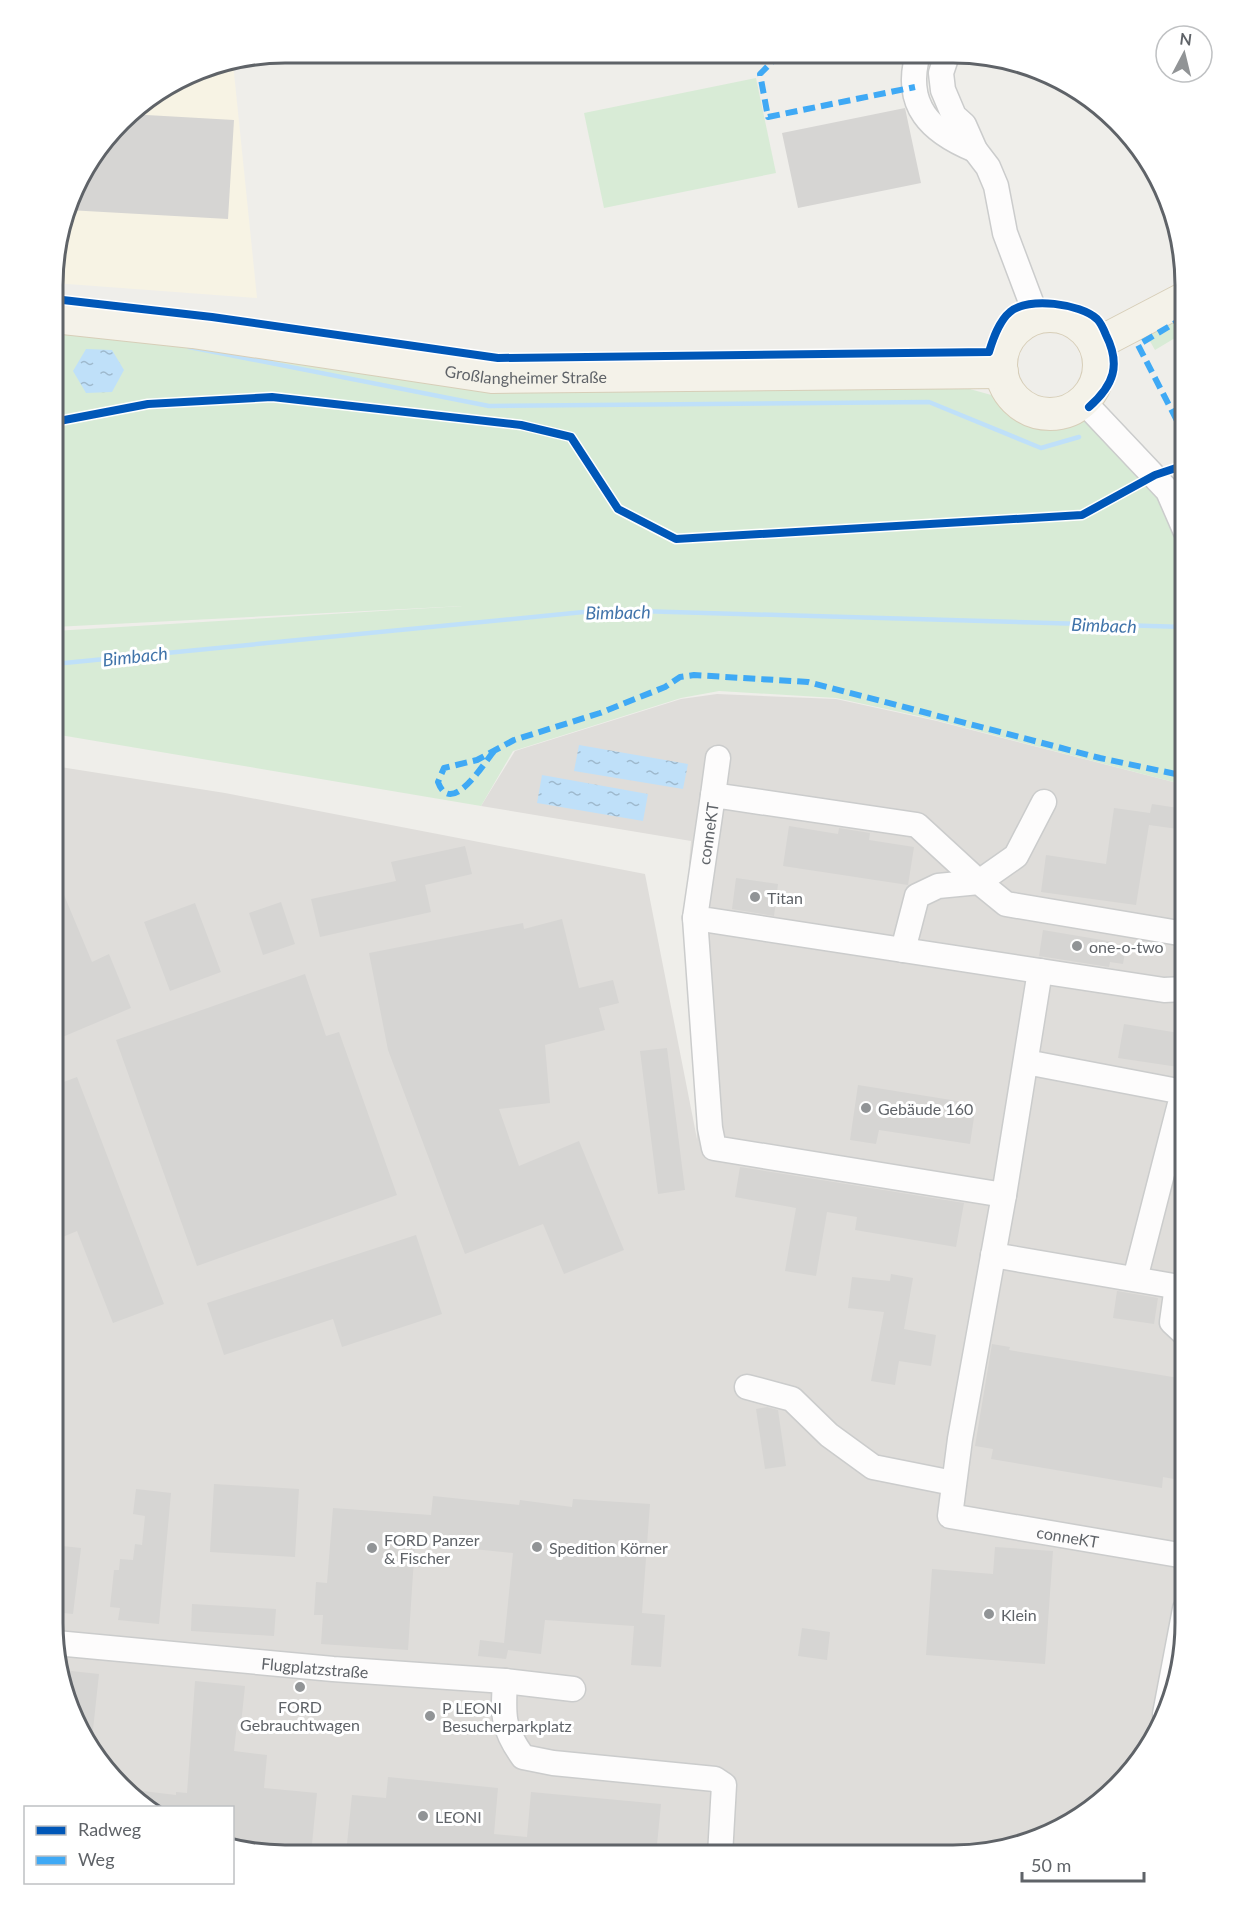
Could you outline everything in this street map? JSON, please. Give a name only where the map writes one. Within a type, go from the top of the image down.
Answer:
[{"type":"main road","points":[[1095,345],[1175,303]]},
{"type":"main road","name":"Großlangheimer Straße","points":[[63,318],[193,332],[492,377],[1002,372]]},
{"type":"main road","points":[[1037,318],[1064,318],[1077,324],[1095,345],[1099,359],[1098,374],[1093,389],[1071,409],[1056,413],[1034,410],[1015,399],[1006,387],[1002,372],[1005,345],[1024,323],[1037,318]]},
{"type":"street","points":[[915,63],[912,74],[917,99],[929,124],[953,141],[975,150]]},
{"type":"street","points":[[942,63],[943,90],[954,116],[964,126],[975,150],[988,167],[996,186],[1005,233],[1037,318]]},
{"type":"street","points":[[1083,400],[1168,491],[1175,507]]},
{"type":"street","points":[[713,795],[718,758]]},
{"type":"street","name":"conneKT","points":[[1004,1196],[714,1148],[710,1128],[695,918],[713,795],[918,825],[1006,904],[1175,932]]},
{"type":"street","points":[[903,950],[917,896],[938,886],[979,882],[1016,856],[1044,802]]},
{"type":"street","points":[[695,918],[1164,990],[1175,989]]},
{"type":"street","points":[[747,1387],[792,1399],[828,1435],[873,1467],[953,1483],[1041,970]]},
{"type":"street","points":[[1026,1062],[1175,1090]]},
{"type":"street","points":[[1135,1279],[1175,1123]]},
{"type":"street","points":[[993,1255],[1175,1286]]},
{"type":"street","points":[[1175,1311],[1172,1323],[1175,1326]]},
{"type":"street","name":"conneKT","points":[[953,1483],[950,1516],[1175,1554]]},
{"type":"street","name":"Flugplatzstraße","points":[[64,1643],[333,1669],[505,1681],[573,1689]]},
{"type":"street","points":[[505,1681],[503,1709],[508,1737],[523,1757],[553,1763],[715,1779],[724,1785],[721,1845]]},
{"type":"shaded area","points":[[234,69],[257,298],[63,284],[67,242],[75,214],[86,187],[109,150],[128,128],[162,100],[200,80]]},
{"type":"shaded area","points":[[717,694],[836,699],[937,721],[1175,782],[1175,1637],[1171,1666],[1158,1708],[1129,1758],[1110,1780],[1088,1799],[1038,1828],[982,1843],[967,1845],[271,1845],[234,1839],[234,1806],[159,1806],[128,1780],[100,1746],[86,1721],[67,1666],[63,1637],[63,767],[225,793],[645,874],[697,1139],[689,863],[691,841],[481,806],[515,751],[681,699]]},
{"type":"green space","points":[[756,78],[776,173],[604,208],[584,113]]},
{"type":"green space","points":[[1175,302],[1175,338],[1155,350],[1139,322]]},
{"type":"green space","points":[[63,324],[490,384],[934,379],[1002,398],[1040,422],[1088,408],[1175,521],[1175,782],[932,719],[836,698],[719,691],[681,698],[513,751],[481,806],[63,736],[63,630],[463,606],[63,627]]},
{"type":"water","points":[[86,349],[112,350],[124,370],[112,392],[86,393],[73,371]]},
{"type":"water","points":[[579,745],[688,764],[683,789],[574,771]]},
{"type":"water","points":[[542,775],[648,794],[643,821],[537,803]]},
{"type":"building","points":[[905,108],[921,183],[798,208],[782,133]]},
{"type":"building","points":[[143,115],[234,120],[228,219],[76,210],[100,162],[128,128]]},
{"type":"building","points":[[1152,804],[1175,807],[1175,829],[1149,825],[1136,905],[1041,892],[1046,855],[1106,864],[1114,808],[1150,813]]},
{"type":"building","points":[[789,826],[838,834],[839,828],[870,833],[869,840],[914,847],[908,885],[783,866]]},
{"type":"building","points":[[465,846],[472,874],[425,885],[431,912],[320,937],[311,899],[396,881],[391,862]]},
{"type":"building","name":"Titan","points":[[736,878],[778,884],[774,916],[732,909]]},
{"type":"building","points":[[63,893],[92,962],[109,954],[131,1008],[63,1037]]},
{"type":"building","points":[[281,902],[295,944],[263,955],[249,913]]},
{"type":"building","points":[[195,903],[221,972],[170,991],[144,922]]},
{"type":"building","points":[[562,919],[579,988],[613,980],[619,1003],[599,1008],[605,1030],[545,1045],[550,1103],[499,1109],[519,1166],[579,1141],[624,1250],[564,1274],[543,1224],[465,1254],[388,1050],[369,953],[523,923],[524,929]]},
{"type":"building","name":"one-o-two","points":[[1043,930],[1114,942],[1113,950],[1125,952],[1123,964],[1110,962],[1109,967],[1039,956]]},
{"type":"building","points":[[305,974],[326,1036],[339,1032],[397,1195],[197,1266],[116,1040]]},
{"type":"building","points":[[1124,1024],[1175,1032],[1175,1067],[1118,1058]]},
{"type":"building","points":[[667,1048],[685,1190],[658,1194],[640,1051]]},
{"type":"building","points":[[77,1077],[164,1304],[113,1323],[77,1231],[63,1237],[63,1082]]},
{"type":"building","points":[[858,1085],[976,1104],[970,1144],[879,1130],[876,1144],[850,1140]]},
{"type":"building","points":[[740,1167],[964,1203],[956,1247],[855,1230],[857,1217],[827,1212],[816,1276],[785,1271],[796,1208],[735,1197]]},
{"type":"building","points":[[416,1235],[442,1314],[342,1347],[333,1319],[224,1355],[207,1303]]},
{"type":"building","points":[[891,1274],[913,1278],[904,1329],[936,1335],[931,1366],[899,1361],[895,1385],[871,1381],[884,1312],[848,1308],[852,1277],[890,1281]]},
{"type":"building","points":[[1117,1291],[1158,1298],[1154,1324],[1113,1318]]},
{"type":"building","points":[[992,1344],[1010,1347],[1009,1350],[1175,1377],[1175,1479],[1163,1477],[1162,1488],[991,1459],[993,1449],[975,1446]]},
{"type":"building","points":[[767,1407],[778,1410],[786,1466],[765,1469],[756,1409]]},
{"type":"building","points":[[214,1484],[299,1489],[295,1557],[210,1552]]},
{"type":"building","points":[[136,1489],[171,1493],[159,1624],[118,1620],[120,1608],[110,1607],[114,1570],[119,1570],[120,1559],[133,1560],[135,1544],[142,1545],[145,1516],[133,1514]]},
{"type":"building","points":[[433,1496],[519,1505],[520,1500],[572,1507],[573,1499],[650,1504],[642,1613],[665,1615],[661,1667],[631,1665],[634,1626],[545,1620],[541,1654],[508,1650],[506,1659],[478,1656],[480,1640],[504,1643],[513,1553],[415,1543],[408,1650],[321,1644],[323,1615],[314,1615],[316,1582],[327,1583],[333,1508],[431,1515]]},
{"type":"building","points":[[63,1546],[81,1548],[73,1614],[63,1613]]},
{"type":"building","name":"Klein","points":[[995,1547],[1053,1551],[1045,1664],[926,1655],[932,1569],[993,1574]]},
{"type":"building","points":[[192,1604],[276,1609],[274,1636],[191,1631]]},
{"type":"building","points":[[802,1628],[830,1632],[827,1660],[798,1656]]},
{"type":"building","points":[[68,1671],[99,1674],[93,1733],[80,1708]]},
{"type":"building","points":[[195,1681],[245,1686],[241,1724],[237,1724],[234,1751],[267,1755],[264,1788],[317,1793],[312,1845],[271,1845],[234,1839],[234,1806],[159,1806],[140,1791],[176,1795],[176,1792],[187,1793]]},
{"type":"building","points":[[388,1777],[498,1788],[494,1834],[527,1837],[531,1792],[661,1804],[657,1845],[347,1845],[352,1795],[386,1798]]},
{"type":"waterway","points":[[189,347],[489,406],[929,402],[1041,448],[1079,437]]},
{"type":"waterway","name":"Bimbach","points":[[63,663],[604,610],[1175,627]]},
{"type":"marked path","points":[[771,63],[760,74],[768,117],[915,87]]},
{"type":"marked path","points":[[1175,323],[1138,345],[1175,417]]},
{"type":"marked path","points":[[494,751],[475,776],[459,791],[451,794],[444,791],[438,782],[444,768],[477,760],[514,740],[600,713],[665,687],[680,677],[694,675],[808,682],[1100,758],[1175,774]]},
{"type":"cycle path","points":[[63,300],[212,317],[498,358],[989,352],[1000,325],[1010,312],[1029,304],[1054,304],[1079,309],[1097,319],[1111,346],[1114,365],[1112,374],[1104,391],[1089,407]]},
{"type":"cycle path","points":[[63,420],[148,404],[272,397],[521,425],[571,437],[618,509],[676,539],[1082,515],[1155,475],[1175,468]]},
{"type":"place","name":"Titan","points":[[755,897]]},
{"type":"place","name":"one-o-two","points":[[1077,946]]},
{"type":"place","name":"Gebäude 160","points":[[866,1108]]},
{"type":"place","name":"Spedition Körner","points":[[537,1547]]},
{"type":"place","name":"FORD Panzer & Fischer","points":[[372,1548]]},
{"type":"place","name":"Klein","points":[[989,1614]]},
{"type":"place","name":"FORD Gebrauchtwagen","points":[[300,1687]]},
{"type":"place","name":"P LEONI Besucherparkplatz","points":[[430,1716]]},
{"type":"place","name":"LEONI","points":[[423,1816]]}]
